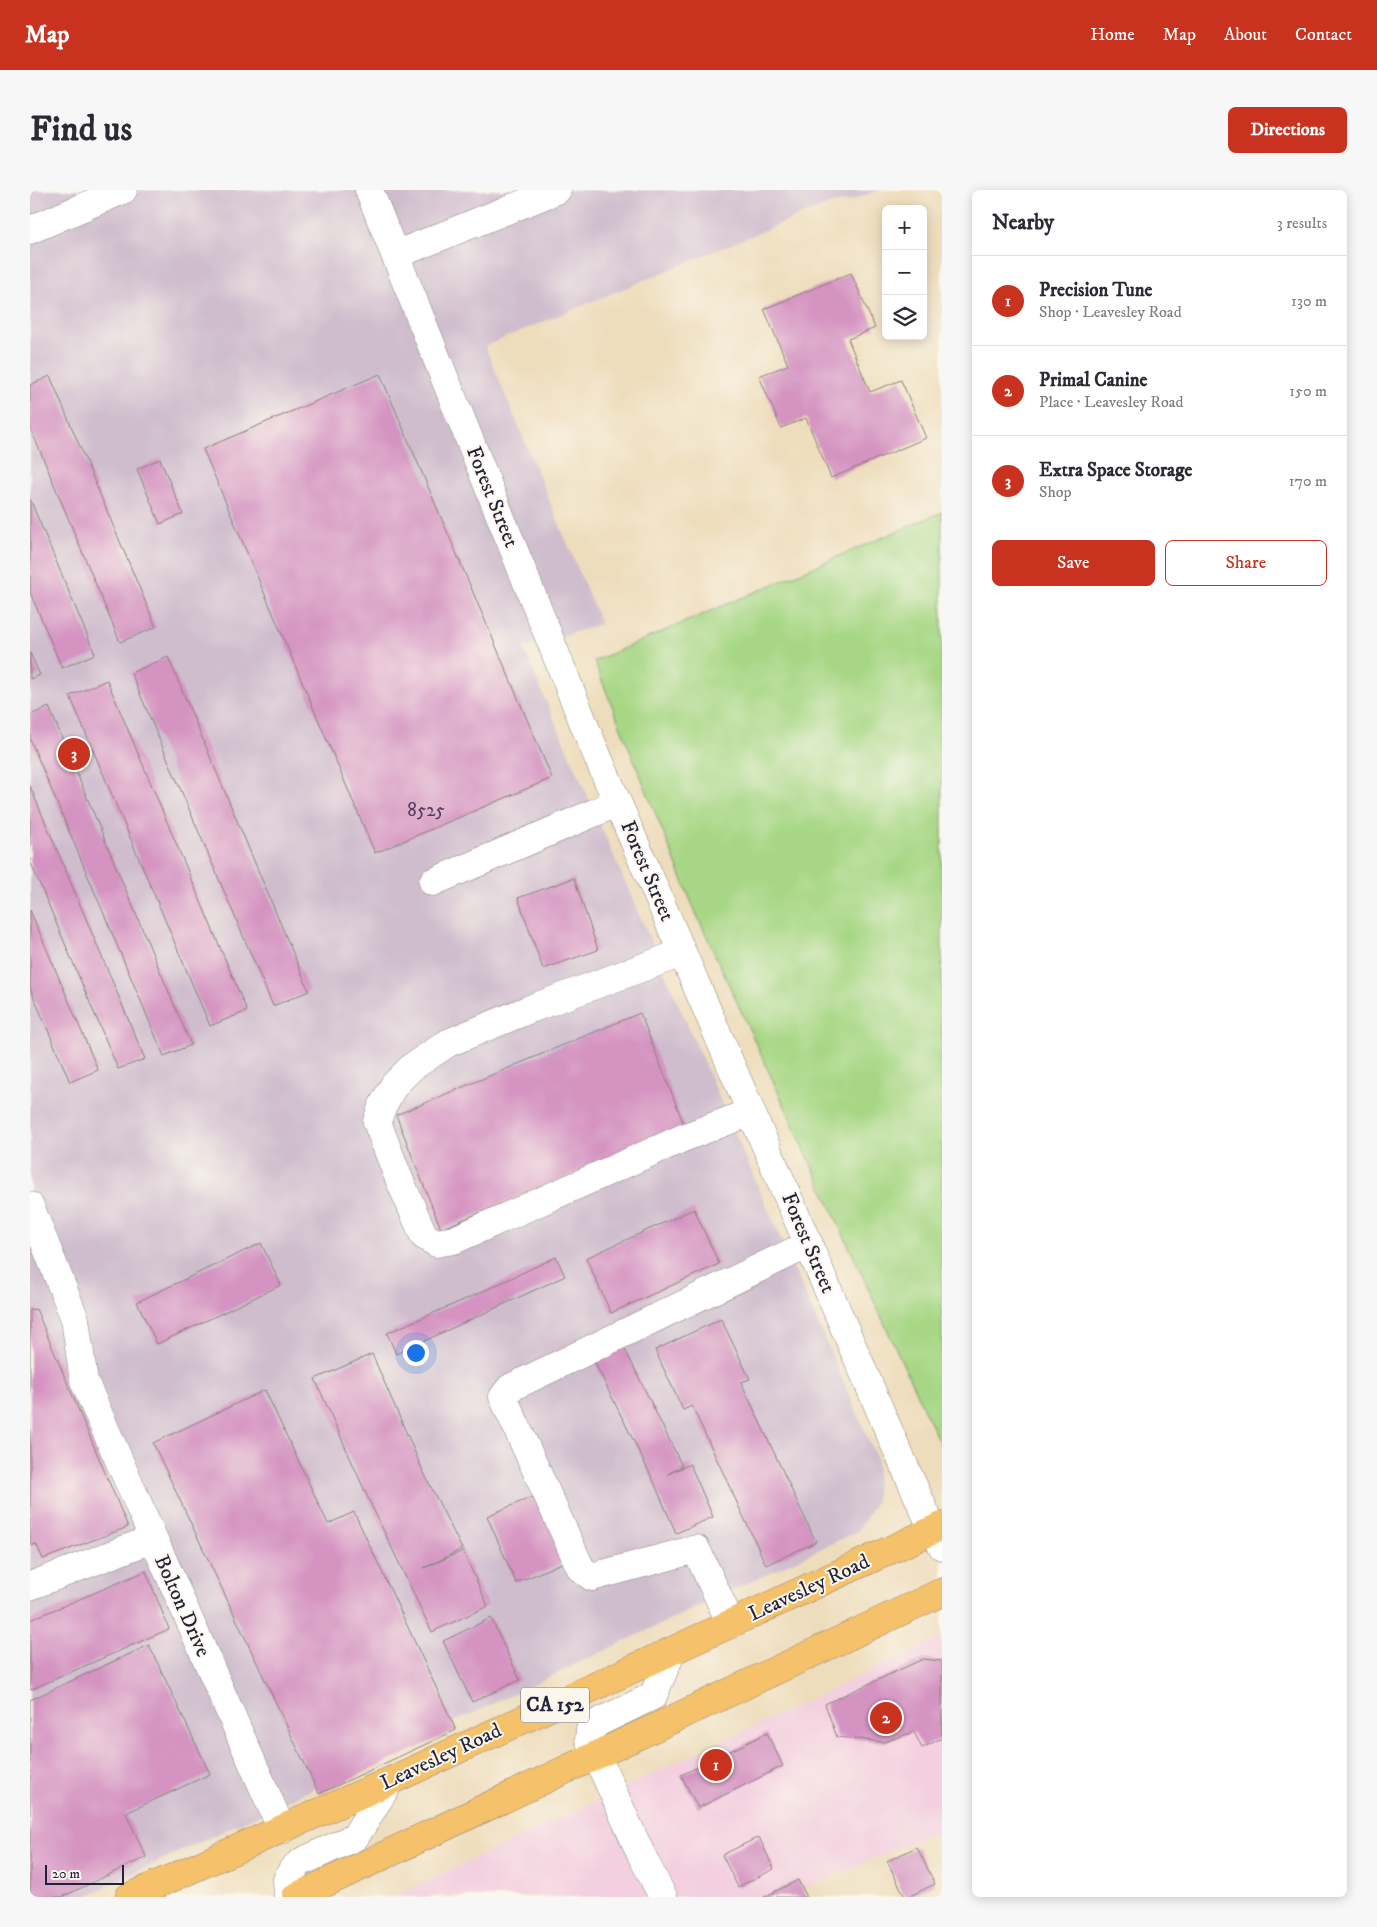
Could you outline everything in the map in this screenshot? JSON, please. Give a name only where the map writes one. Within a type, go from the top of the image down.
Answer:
[{"type":"main road","name":"Leavesley Road","points":[[129,1897],[282,1830],[731,1624],[939,1534]]},
{"type":"main road","points":[[296,1897],[942,1592]]},
{"type":"street","points":[[30,230],[123,190]]},
{"type":"street","name":"Forest Street","points":[[369,190],[590,739],[751,1112],[939,1534]]},
{"type":"street","points":[[395,255],[556,190]]},
{"type":"street","points":[[433,882],[617,802]]},
{"type":"street","points":[[682,953],[530,1009],[448,1043],[412,1067],[394,1085],[382,1107],[377,1122],[397,1174],[424,1236],[436,1243],[454,1240],[683,1138],[751,1112]]},
{"type":"street","name":"Bolton Drive","points":[[30,1206],[76,1319],[84,1381],[152,1539],[282,1830]]},
{"type":"street","points":[[731,1624],[696,1550],[592,1577],[580,1569],[503,1397],[510,1388],[809,1244]]},
{"type":"street","points":[[30,1586],[152,1539]]},
{"type":"street","points":[[663,1897],[589,1739],[590,1730],[597,1723],[653,1696],[672,1651]]},
{"type":"street","points":[[288,1897],[287,1880],[292,1870],[301,1862],[355,1838],[390,1781]]},
{"type":"shaded area","points":[[30,190],[879,190],[853,200],[826,205],[485,346],[601,624],[523,648],[877,1459],[876,1501],[858,1531],[84,1897],[30,1897]]},
{"type":"shaded area","points":[[942,1637],[942,1829],[784,1897],[393,1897]]},
{"type":"green space","points":[[942,512],[942,1449],[695,911],[594,661]]},
{"type":"building","points":[[851,273],[875,328],[848,339],[870,392],[901,380],[926,438],[831,478],[806,418],[781,428],[759,376],[788,365],[764,309]]},
{"type":"building","points":[[380,374],[552,778],[375,853],[203,449]]},
{"type":"building","points":[[50,376],[156,627],[120,642],[30,427],[30,385]]},
{"type":"building","points":[[160,459],[183,514],[160,524],[137,469]]},
{"type":"building","points":[[30,499],[95,654],[62,668],[30,592]]},
{"type":"building","points":[[30,653],[40,675],[30,679]]},
{"type":"building","points":[[168,657],[309,991],[273,1006],[131,673]]},
{"type":"building","points":[[107,680],[247,1011],[210,1026],[70,696]]},
{"type":"building","points":[[49,707],[191,1045],[164,1056],[30,739],[30,715]]},
{"type":"building","points":[[30,786],[145,1059],[118,1069],[30,861]]},
{"type":"building","points":[[574,878],[598,950],[543,969],[518,898]]},
{"type":"building","points":[[30,910],[98,1070],[70,1082],[30,988]]},
{"type":"building","points":[[640,1013],[685,1127],[441,1229],[396,1115]]},
{"type":"building","points":[[694,1209],[719,1264],[611,1313],[586,1258]]},
{"type":"building","points":[[261,1243],[281,1285],[157,1344],[137,1302]]},
{"type":"building","points":[[556,1257],[565,1276],[396,1354],[387,1333],[473,1296]]},
{"type":"building","points":[[36,1309],[128,1527],[43,1559],[36,1544],[30,1546],[30,1310]]},
{"type":"building","points":[[721,1319],[750,1379],[741,1382],[816,1542],[766,1565],[692,1406],[683,1410],[655,1350]]},
{"type":"building","points":[[622,1343],[682,1466],[668,1474],[690,1464],[713,1517],[676,1533],[653,1480],[592,1357]]},
{"type":"building","points":[[372,1354],[423,1471],[462,1549],[424,1568],[463,1551],[488,1606],[432,1632],[368,1498],[315,1379]]},
{"type":"building","points":[[265,1390],[328,1524],[354,1512],[456,1730],[319,1794],[153,1443]]},
{"type":"building","points":[[537,1495],[566,1561],[516,1583],[487,1516]]},
{"type":"building","points":[[146,1571],[169,1629],[30,1690],[30,1620]]},
{"type":"building","points":[[491,1618],[520,1680],[472,1702],[443,1641]]},
{"type":"building","points":[[149,1645],[210,1774],[126,1813],[146,1857],[62,1897],[30,1897],[30,1700]]},
{"type":"building","points":[[923,1659],[942,1661],[942,1738],[922,1748],[914,1732],[884,1742],[837,1737],[825,1704]]},
{"type":"building","points":[[767,1733],[783,1766],[698,1808],[681,1775]]},
{"type":"building","points":[[759,1837],[774,1869],[738,1887],[722,1855]]},
{"type":"building","points":[[917,1847],[935,1884],[905,1897],[887,1861]]},
{"type":"building","points":[[798,1880],[807,1897],[764,1897]]},
{"type":"place","name":"Extra Space Storage","points":[[74,754]]},
{"type":"place","name":"Primal Canine","points":[[886,1718]]},
{"type":"place","name":"Precision Tune","points":[[716,1765]]}]
